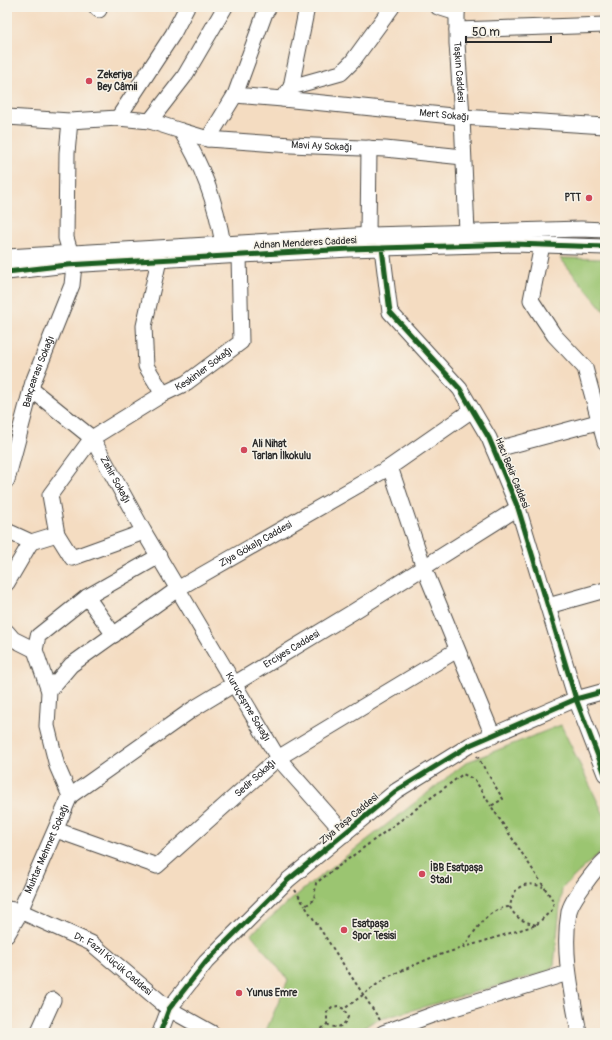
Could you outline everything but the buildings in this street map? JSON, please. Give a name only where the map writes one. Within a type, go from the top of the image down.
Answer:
[{"type":"street","points":[[118,118],[173,34],[187,7]]},
{"type":"street","points":[[150,121],[184,77],[225,7]]},
{"type":"street","points":[[208,139],[234,95],[264,13],[269,7]]},
{"type":"street","points":[[287,93],[307,7]]},
{"type":"street","points":[[287,93],[341,73],[352,62],[392,7]]},
{"type":"street","points":[[438,7],[457,10]]},
{"type":"street","name":"Taşkın Caddesi","points":[[457,10],[467,232]]},
{"type":"street","points":[[457,30],[605,25]]},
{"type":"street","name":"Mert Sokağı","points":[[234,95],[287,93],[462,118],[605,126]]},
{"type":"street","name":"Mavi Ay Sokağı","points":[[7,117],[70,121],[118,118],[150,121],[208,139],[291,146],[369,148],[463,157]]},
{"type":"street","points":[[70,121],[67,153],[66,238],[72,259]]},
{"type":"street","points":[[181,130],[194,151],[207,181],[218,212],[223,244]]},
{"type":"street","points":[[368,236],[369,148]]},
{"type":"street","name":"Adnan Menderes Caddesi","points":[[7,272],[72,259],[223,244],[467,232],[580,229],[605,230]]},
{"type":"street","name":"Adnan Menderes Caddesi","points":[[7,257],[159,260],[382,248],[514,244],[605,247]]},
{"type":"street","points":[[542,245],[531,300],[554,335],[584,368],[602,421],[605,442]]},
{"type":"street","name":"Hacı Bekir Caddesi","points":[[382,248],[390,312],[460,389],[489,438],[518,508],[576,699],[605,774]]},
{"type":"street","name":"Keskinler Sokağı","points":[[92,438],[163,394],[186,383],[241,342],[239,256]]},
{"type":"street","name":"Bahçearası Sokağı","points":[[7,480],[31,389],[72,285],[72,259]]},
{"type":"street","points":[[159,260],[144,326],[146,366],[163,394]]},
{"type":"street","name":"Zahir Sokağı","points":[[31,389],[92,438],[144,532],[179,588]]},
{"type":"street","name":"Ziya Gökalp Caddesi","points":[[49,691],[71,665],[179,588],[390,468],[472,410]]},
{"type":"street","points":[[494,450],[602,421]]},
{"type":"street","points":[[92,438],[50,495],[58,534],[72,558],[144,532]]},
{"type":"street","points":[[390,468],[424,568],[493,736]]},
{"type":"street","name":"Erciyes Caddesi","points":[[70,796],[193,709],[424,568],[518,508]]},
{"type":"street","points":[[7,531],[31,542],[58,534]]},
{"type":"street","points":[[7,583],[31,542]]},
{"type":"street","points":[[49,691],[35,650],[38,636],[87,597],[159,556]]},
{"type":"street","name":"Kuruçeşme Sokağı","points":[[179,588],[278,758],[345,834]]},
{"type":"street","points":[[548,606],[605,590]]},
{"type":"street","points":[[87,597],[114,635]]},
{"type":"street","points":[[7,632],[13,639],[35,650]]},
{"type":"street","name":"Sedir Sokağı","points":[[56,830],[157,866],[278,758],[457,650]]},
{"type":"street","name":"Muhtar Mehmet Sokağı","points":[[7,935],[14,910],[56,830],[70,796],[57,766],[47,726],[49,691]]},
{"type":"street","name":"Ziya Paşa Caddesi","points":[[160,1033],[169,1009],[206,962],[288,880],[396,791],[470,745],[576,699],[605,691]]},
{"type":"street","points":[[579,1033],[568,973],[567,945],[569,910],[598,866],[605,860]]},
{"type":"street","name":"Dr. Fazıl Küçük Caddesi","points":[[14,910],[91,943],[169,1009],[212,1033]]},
{"type":"street","points":[[385,1032],[568,973]]},
{"type":"street","points":[[38,1033],[53,1000]]},
{"type":"path","points":[[470,745],[502,798],[491,806]]},
{"type":"path","points":[[305,906],[314,900],[316,883],[463,774],[475,780],[552,899],[553,909]]},
{"type":"path","points":[[288,880],[364,995],[385,1032]]},
{"type":"path","points":[[536,925],[520,921],[510,907],[511,897],[516,888],[526,884],[534,884],[544,887]]},
{"type":"path","points":[[462,948],[492,911],[501,907],[510,907]]},
{"type":"path","points":[[344,1009],[387,977],[434,957],[536,925],[553,909],[569,910]]},
{"type":"path","points":[[317,1033],[327,1024],[327,1012],[332,1007],[338,1006],[344,1009],[348,1017],[345,1024],[332,1028],[327,1024]]},
{"type":"green space","points":[[560,258],[605,259],[605,312]]},
{"type":"green space","points":[[561,725],[605,817],[605,848],[562,888],[554,965],[546,972],[374,1021],[356,1033],[265,1033],[288,980],[251,934],[304,889],[467,762]]},
{"type":"cycle path","points":[[7,272],[67,265],[349,249],[514,244],[605,247]]},
{"type":"cycle path","points":[[382,248],[390,312],[460,389],[489,438],[518,508],[576,699],[605,774]]},
{"type":"cycle path","points":[[160,1033],[169,1009],[206,962],[288,880],[396,791],[470,745],[576,699],[605,691]]},
{"type":"place","name":"Zekeriya Bey Câmii","points":[[89,81]]},
{"type":"place","name":"PTT","points":[[589,198]]},
{"type":"place","name":"Ali Nihat Tarlan İlkokulu","points":[[244,450]]},
{"type":"place","name":"İBB Esatpaşa Stadı","points":[[422,874]]},
{"type":"place","name":"Esatpaşa Spor Tesisi","points":[[344,930]]},
{"type":"place","name":"Yunus Emre","points":[[239,993]]}]
